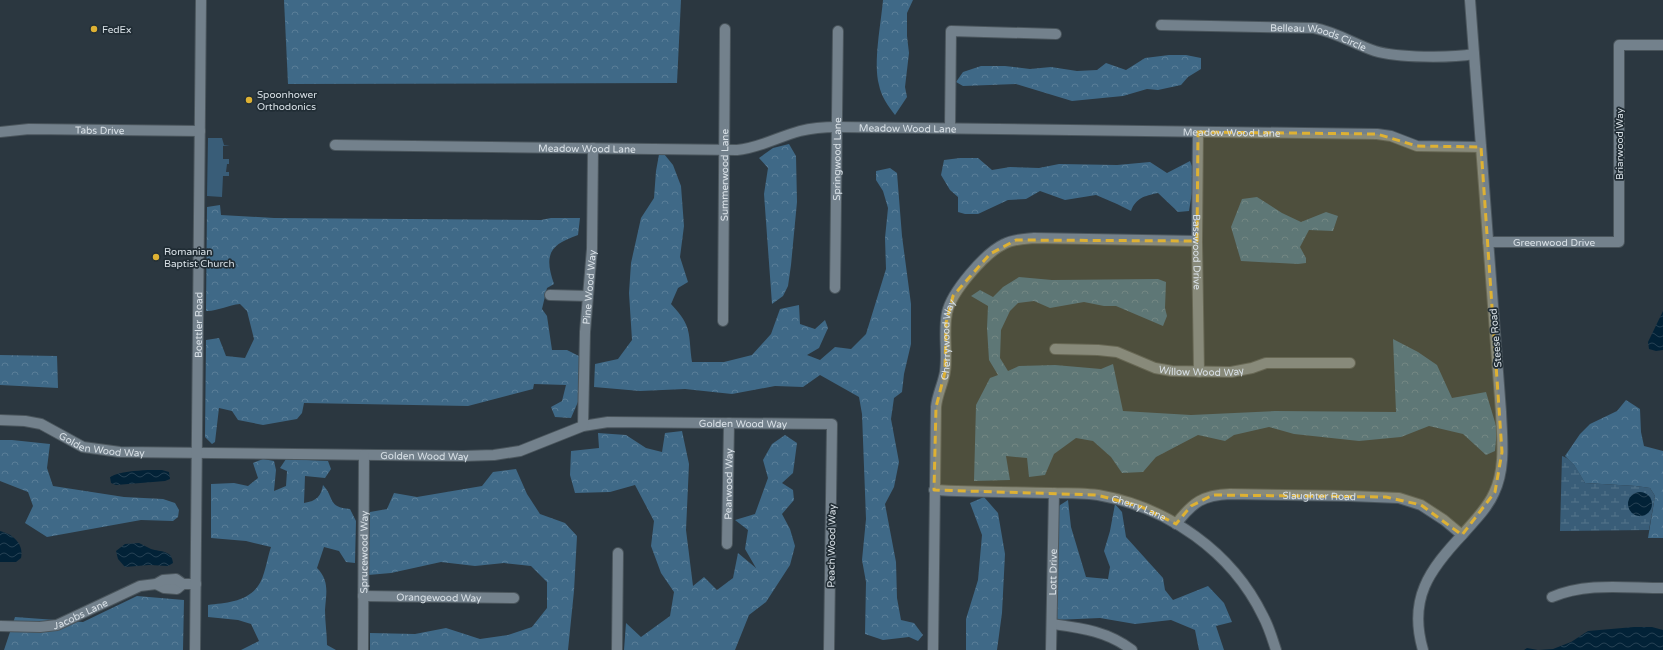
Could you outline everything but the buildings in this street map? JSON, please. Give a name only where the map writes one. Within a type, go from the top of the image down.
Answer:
[{"type":"street","name":"Boettler Road","points":[[195,650],[201,0]]},
{"type":"street","name":"Steese Road","points":[[1423,650],[1417,622],[1418,604],[1422,591],[1436,565],[1476,519],[1492,496],[1498,483],[1502,465],[1501,412],[1470,0]]},
{"type":"street","name":"Belleau Woods Circle","points":[[1161,25],[1314,28],[1331,32],[1374,51],[1390,54],[1452,56],[1474,54]]},
{"type":"street","name":"Summerwood Lane","points":[[723,321],[725,29]]},
{"type":"street","name":"Springwood Lane","points":[[835,288],[838,31]]},
{"type":"street","points":[[950,128],[951,31],[1056,34]]},
{"type":"street","name":"Briarwood Way","points":[[1619,242],[1619,45],[1663,45]]},
{"type":"street","name":"Meadow Wood Lane","points":[[335,145],[724,150],[743,149],[757,146],[801,131],[816,128],[837,127],[1377,134],[1391,136],[1417,146],[1481,146]]},
{"type":"street","name":"Tabs Drive","points":[[0,132],[29,129],[200,131]]},
{"type":"street","name":"Basswood Drive","points":[[1198,132],[1197,241],[1199,372]]},
{"type":"street","name":"Pine Wood Way","points":[[583,426],[584,356],[592,249],[593,148]]},
{"type":"street","name":"Cherrywood Way","points":[[933,650],[936,407],[939,389],[945,372],[947,314],[949,305],[956,292],[990,254],[1007,242],[1025,239],[1197,241]]},
{"type":"street","name":"Greenwood Drive","points":[[1488,242],[1619,242]]},
{"type":"street","points":[[550,295],[588,296]]},
{"type":"street","name":"Willow Wood Way","points":[[1055,349],[1117,352],[1155,368],[1172,371],[1231,372],[1252,368],[1266,363],[1350,363]]},
{"type":"street","name":"Golden Wood Way","points":[[0,420],[25,421],[42,424],[83,447],[120,452],[494,455],[520,450],[583,426],[617,422],[832,424],[832,442]]},
{"type":"street","name":"Pearwood Way","points":[[727,544],[729,423]]},
{"type":"street","name":"Peach Wood Way","points":[[829,650],[832,442]]},
{"type":"street","name":"Sprucewood Way","points":[[363,650],[364,455]]},
{"type":"street","name":"Cherry Lane","points":[[934,490],[1075,493],[1115,499],[1142,507],[1176,524],[1214,551],[1239,577],[1264,617],[1276,650]]},
{"type":"street","name":"Lott Drive","points":[[1051,650],[1054,493]]},
{"type":"street","name":"Slaughter Road","points":[[1176,524],[1191,506],[1200,500],[1213,495],[1378,497],[1399,498],[1421,505],[1444,520],[1462,535]]},
{"type":"street","points":[[616,650],[618,553]]},
{"type":"street","name":"Jacobs Lane","points":[[0,626],[40,627],[57,625],[140,586],[156,584],[164,588],[177,589],[183,584],[196,584]]},
{"type":"street","points":[[1552,597],[1572,590],[1588,587],[1663,588]]},
{"type":"street","name":"Orangewood Way","points":[[364,596],[514,598]]},
{"type":"street","points":[[1052,624],[1096,631],[1114,638],[1132,650]]},
{"type":"highlighted area","points":[[1198,132],[1377,134],[1417,146],[1481,147],[1502,452],[1495,492],[1462,535],[1421,505],[1386,497],[1213,495],[1191,506],[1176,524],[1142,507],[1097,495],[934,490],[936,407],[945,372],[946,323],[953,296],[990,254],[1016,240],[1197,241]]},
{"type":"green space","points":[[284,0],[681,0],[677,83],[288,84]]},
{"type":"green space","points":[[883,0],[913,0],[907,13],[909,53],[905,87],[907,97],[895,115],[883,97],[877,76],[877,54]]},
{"type":"green space","points":[[1169,55],[1186,55],[1201,58],[1201,69],[1188,77],[1181,85],[1158,90],[1147,89],[1123,96],[1072,101],[1016,84],[963,86],[956,82],[963,72],[981,66],[1005,66],[1030,69],[1051,67],[1077,71],[1097,70],[1106,63],[1126,70],[1145,58]]},
{"type":"green space","points":[[208,138],[222,138],[224,145],[230,145],[223,146],[223,159],[229,159],[226,172],[229,172],[229,176],[223,176],[222,197],[207,196]]},
{"type":"green space","points":[[789,144],[796,156],[797,202],[791,265],[788,286],[783,296],[772,304],[764,194],[768,168],[759,158],[773,148]]},
{"type":"green space","points":[[660,149],[673,165],[681,186],[684,226],[680,257],[688,282],[678,288],[671,304],[686,325],[692,362],[724,362],[752,355],[771,334],[780,309],[799,305],[800,324],[815,329],[825,320],[828,328],[819,348],[807,355],[820,360],[835,347],[851,349],[866,334],[886,269],[885,238],[888,208],[883,191],[876,180],[876,171],[890,168],[897,173],[902,236],[911,304],[911,344],[904,374],[902,392],[894,398],[891,419],[899,462],[894,487],[885,504],[896,562],[897,598],[901,620],[914,623],[923,635],[918,641],[909,637],[883,640],[865,634],[866,582],[862,560],[866,519],[862,414],[859,397],[820,375],[803,387],[775,386],[732,394],[685,389],[640,391],[594,387],[595,364],[618,359],[632,340],[629,293],[631,263],[641,218],[654,198],[656,171]]},
{"type":"green space","points":[[978,158],[992,170],[1010,167],[1039,168],[1059,164],[1117,165],[1150,162],[1167,173],[1190,161],[1195,174],[1189,211],[1178,212],[1158,193],[1138,200],[1131,211],[1096,195],[1065,200],[1040,191],[1026,199],[1008,200],[978,214],[965,214],[958,212],[958,197],[950,190],[941,175],[944,160]]},
{"type":"green space","points":[[1257,197],[1282,213],[1301,222],[1326,212],[1338,216],[1333,231],[1309,230],[1300,247],[1306,258],[1306,263],[1298,264],[1241,261],[1231,227],[1242,199]]},
{"type":"green space","points":[[220,205],[221,215],[274,218],[541,220],[551,218],[580,218],[578,235],[561,243],[551,252],[549,266],[554,284],[547,288],[542,309],[547,316],[552,350],[567,350],[579,356],[581,395],[571,418],[555,417],[551,407],[562,401],[566,385],[534,384],[533,389],[468,406],[304,403],[302,413],[297,419],[263,425],[238,420],[232,411],[219,408],[215,442],[212,444],[205,437],[206,340],[219,338],[226,356],[245,358],[254,339],[247,311],[240,304],[206,311],[207,207]]},
{"type":"green space","points":[[1019,277],[1052,280],[1158,279],[1166,282],[1165,308],[1167,316],[1163,326],[1116,306],[1104,306],[1084,302],[1050,308],[1034,301],[1018,303],[1010,311],[1001,330],[1000,358],[1008,371],[1019,366],[1055,365],[1101,369],[1113,364],[1123,411],[1191,415],[1275,411],[1396,412],[1393,339],[1418,352],[1437,365],[1452,398],[1486,392],[1497,429],[1495,451],[1486,455],[1463,434],[1429,426],[1401,437],[1359,441],[1294,434],[1269,427],[1234,435],[1225,441],[1198,435],[1156,457],[1143,472],[1122,473],[1111,457],[1093,441],[1076,438],[1054,454],[1045,475],[1029,477],[1027,458],[1006,456],[1010,480],[974,481],[976,405],[990,378],[998,375],[989,360],[987,328],[988,306],[971,296],[980,290],[993,297],[1003,287]]},
{"type":"green space","points":[[0,355],[57,356],[58,388],[0,385]]},
{"type":"green space","points":[[1626,400],[1640,409],[1641,432],[1644,446],[1663,451],[1663,538],[1648,538],[1655,496],[1650,488],[1585,483],[1574,465],[1565,456],[1580,434],[1590,424],[1617,411]]},
{"type":"green space","points":[[682,431],[689,464],[686,530],[693,586],[704,577],[717,590],[733,578],[738,553],[756,568],[745,549],[748,530],[735,520],[755,514],[768,478],[763,460],[772,444],[785,435],[797,443],[793,473],[782,483],[793,490],[794,500],[782,514],[790,529],[795,546],[790,565],[766,602],[749,615],[735,650],[624,650],[626,623],[641,637],[670,616],[674,592],[661,573],[651,546],[654,521],[635,485],[610,492],[575,493],[570,475],[571,451],[599,448],[598,433],[626,435],[646,448],[662,452],[665,433]]},
{"type":"green space","points":[[0,440],[50,444],[47,468],[53,486],[124,497],[163,499],[175,503],[179,510],[178,517],[173,521],[141,520],[47,537],[25,523],[33,506],[28,492],[0,481]]},
{"type":"green space","points":[[1562,456],[1573,463],[1585,483],[1650,488],[1655,496],[1649,530],[1560,531]]},
{"type":"green space","points":[[263,459],[274,461],[276,470],[274,491],[286,486],[287,471],[280,468],[286,459],[328,461],[331,469],[325,478],[305,476],[304,503],[312,501],[318,497],[323,485],[332,501],[338,506],[350,509],[356,521],[355,563],[346,562],[339,551],[324,547],[317,568],[326,583],[325,610],[327,645],[336,650],[241,650],[259,641],[251,624],[238,620],[208,617],[208,605],[242,599],[258,586],[262,578],[271,547],[246,541],[211,538],[211,484],[234,483],[248,486],[258,478],[253,463]]},
{"type":"green space","points":[[516,469],[527,494],[540,514],[565,523],[577,536],[574,591],[568,650],[370,650],[370,633],[415,634],[446,628],[480,639],[508,635],[532,627],[547,608],[547,582],[531,566],[504,563],[475,566],[441,562],[391,573],[368,575],[370,512],[387,509],[394,493],[417,497],[482,486],[493,472]]},
{"type":"green space","points":[[984,497],[998,513],[1005,554],[1002,613],[997,650],[966,650],[966,619],[978,580],[982,535],[970,503]]},
{"type":"green space","points":[[1068,500],[1071,527],[1086,577],[1108,579],[1110,567],[1104,551],[1110,531],[1115,504],[1122,512],[1126,537],[1163,578],[1165,590],[1173,600],[1208,586],[1224,603],[1232,622],[1216,626],[1224,650],[1199,650],[1195,630],[1171,620],[1135,624],[1100,618],[1055,620],[1057,507]]},
{"type":"green space","points":[[137,596],[184,600],[183,650],[4,650],[15,617],[83,622]]},
{"type":"water","points":[[1663,311],[1663,350],[1656,351],[1649,349],[1648,342]]},
{"type":"water","points":[[148,470],[162,470],[169,472],[170,479],[165,481],[116,485],[111,483],[110,477],[114,475]]},
{"type":"water","points":[[1640,492],[1649,495],[1652,504],[1649,513],[1640,516],[1631,513],[1628,504],[1631,495]]},
{"type":"water","points":[[0,531],[13,537],[19,544],[21,548],[21,558],[16,562],[0,562]]},
{"type":"water","points":[[139,543],[151,549],[168,554],[171,556],[173,563],[168,566],[149,565],[125,567],[118,559],[116,551],[125,544]]},
{"type":"water","points":[[1634,627],[1652,627],[1663,630],[1663,650],[1538,650],[1553,649],[1571,642],[1588,631]]},
{"type":"water","points":[[1527,648],[1538,650],[1524,650]]},
{"type":"place","name":"FedEx","points":[[94,29]]},
{"type":"place","name":"Spoonhower Orthodonics","points":[[249,100]]},
{"type":"place","name":"Romanian Baptist Church","points":[[156,257]]}]
